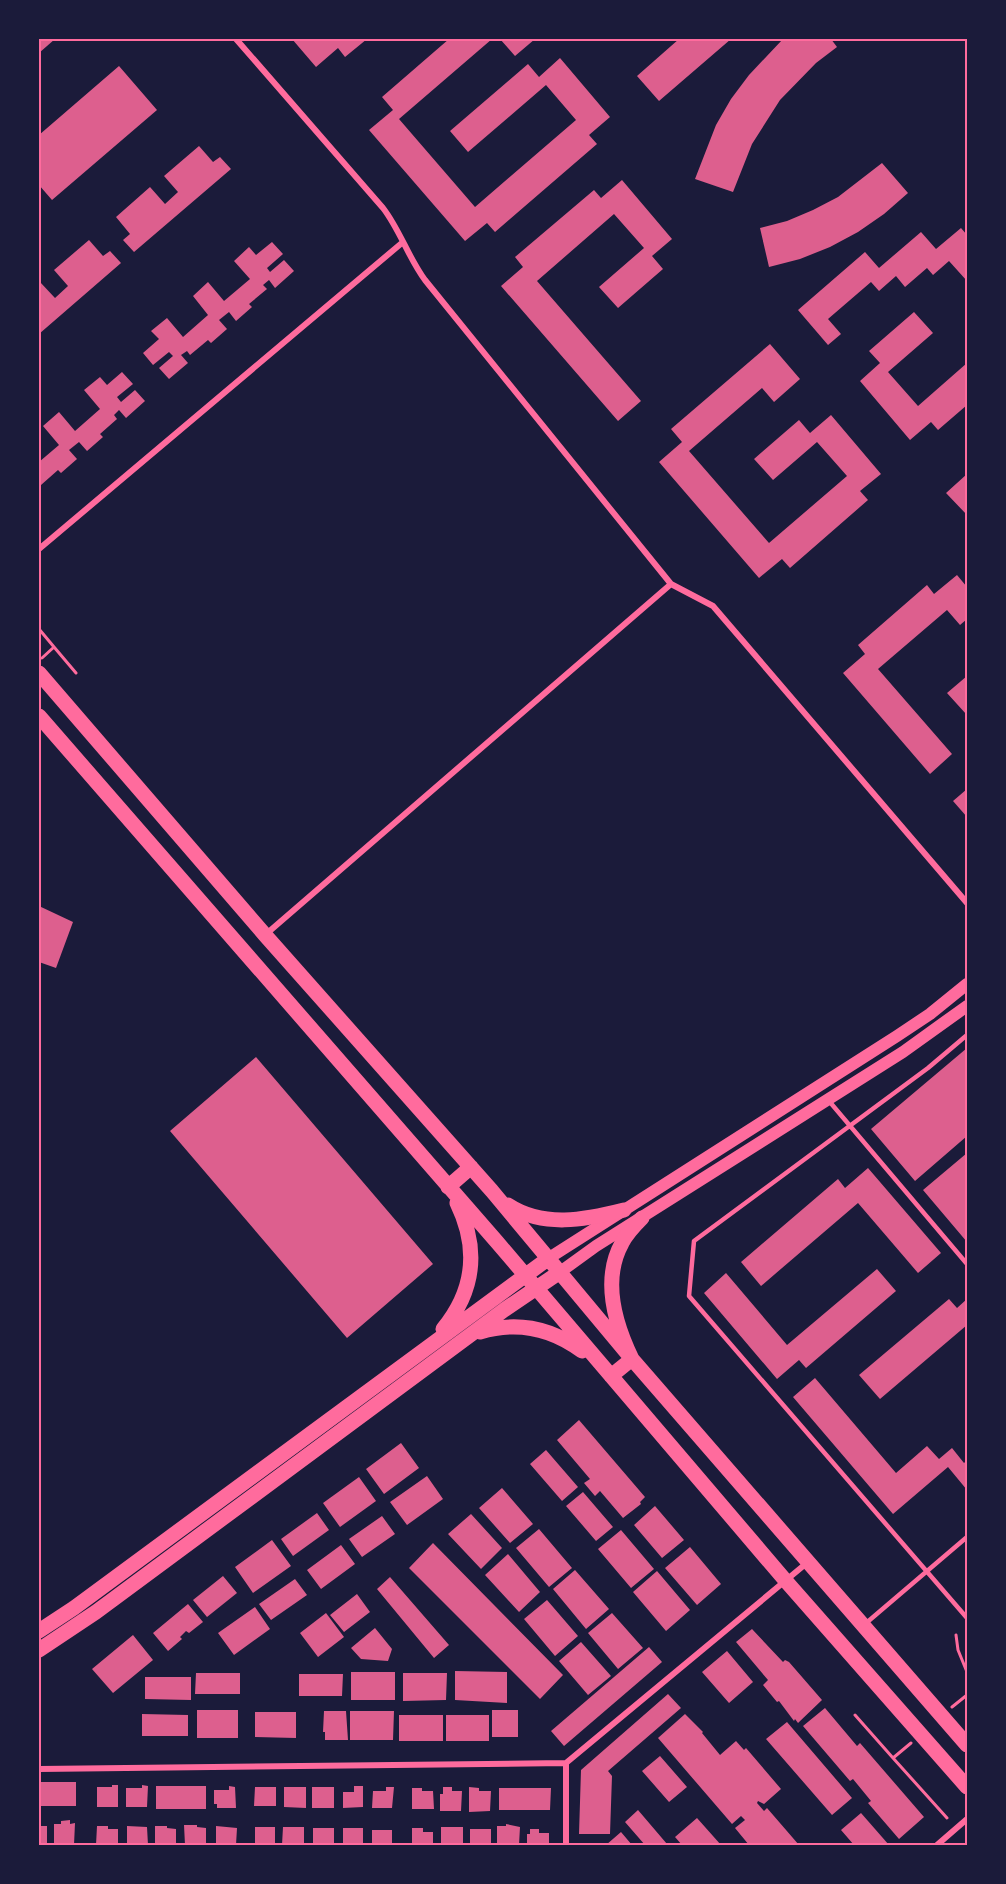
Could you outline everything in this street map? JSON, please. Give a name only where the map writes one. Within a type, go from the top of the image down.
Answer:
[{"type":"main road","points":[[39,674],[265,935],[492,1191],[632,1359],[967,1745]]},
{"type":"main road","points":[[39,716],[601,1364],[785,1580],[967,1787]]},
{"type":"main road","points":[[39,1631],[74,1608],[549,1258],[897,1036],[930,1014],[967,984]]},
{"type":"main road","points":[[39,1650],[105,1605],[464,1340],[560,1272],[919,1041],[967,1006]]},
{"type":"main road","points":[[449,1189],[471,1167]]},
{"type":"main road","points":[[432,1343],[456,1310],[470,1278],[472,1261],[466,1227],[449,1189]]},
{"type":"main road","points":[[492,1191],[519,1212],[547,1219],[581,1219],[624,1210]]},
{"type":"main road","points":[[632,1359],[618,1327],[612,1273],[621,1243],[642,1218]]},
{"type":"main road","points":[[464,1340],[494,1328],[527,1327],[560,1337],[601,1364]]},
{"type":"main road","points":[[611,1376],[632,1359]]},
{"type":"street","points":[[236,39],[391,218],[408,254],[425,280],[670,584],[713,606],[967,903]]},
{"type":"street","points":[[39,549],[403,242]]},
{"type":"street","points":[[265,935],[670,584]]},
{"type":"street","points":[[39,1769],[566,1762],[808,1562]]},
{"type":"street","points":[[566,1762],[566,1845]]},
{"type":"street","points":[[937,1845],[967,1820]]},
{"type":"lane","points":[[967,1035],[928,1068],[694,1241],[689,1296],[967,1618]]},
{"type":"lane","points":[[828,1099],[967,1264]]},
{"type":"lane","points":[[863,1626],[967,1537]]},
{"type":"path","points":[[39,629],[76,673]]},
{"type":"path","points":[[39,661],[54,647]]},
{"type":"path","points":[[956,1635],[958,1650],[967,1672]]},
{"type":"path","points":[[855,1715],[893,1758]]},
{"type":"building","points":[[39,39],[55,39],[39,53]]},
{"type":"building","points":[[292,39],[367,39],[345,57],[338,48],[316,67]]},
{"type":"building","points":[[449,39],[492,39],[399,119],[475,207],[576,120],[546,85],[468,152],[450,131],[528,64],[539,77],[560,58],[610,117],[589,135],[597,144],[495,232],[487,223],[465,241],[369,130],[393,110],[382,97]]},
{"type":"building","points":[[500,39],[535,39],[515,56]]},
{"type":"building","points":[[679,39],[731,39],[659,101],[637,76]]},
{"type":"building","points":[[783,39],[831,39],[837,47],[816,63],[780,100],[752,144],[733,192],[695,179],[716,125],[731,99],[749,75]]},
{"type":"building","points":[[119,66],[157,110],[52,200],[39,185],[39,135]]},
{"type":"building","points":[[199,146],[213,162],[220,157],[231,169],[134,252],[123,240],[130,234],[116,217],[150,187],[165,204],[178,192],[164,176]]},
{"type":"building","points":[[882,163],[908,193],[858,232],[830,247],[800,259],[769,267],[760,228],[787,221],[838,197]]},
{"type":"building","points":[[622,180],[672,239],[652,256],[663,269],[618,308],[599,287],[644,248],[614,214],[537,281],[641,401],[618,421],[501,286],[523,267],[515,257],[594,190],[601,198]]},
{"type":"building","points":[[961,228],[967,235],[967,281],[949,261],[933,275],[927,268],[905,287],[896,276],[879,291],[871,282],[828,319],[841,334],[828,345],[798,310],[865,252],[879,268],[921,232],[936,249]]},
{"type":"building","points":[[89,240],[103,256],[110,251],[121,263],[39,334],[39,283],[55,298],[68,286],[54,270]]},
{"type":"building","points":[[272,242],[283,254],[267,268],[270,272],[284,260],[294,271],[275,288],[269,280],[263,285],[267,289],[249,304],[252,307],[236,321],[229,312],[219,320],[227,329],[211,343],[208,340],[190,355],[187,351],[181,355],[188,363],[169,379],[159,368],[173,356],[169,352],[153,365],[143,353],[159,339],[151,331],[167,318],[183,337],[208,315],[193,296],[208,282],[224,301],[250,279],[234,261],[249,247],[256,255]]},
{"type":"building","points":[[914,312],[933,333],[888,372],[918,406],[967,363],[967,405],[938,430],[931,422],[910,440],[860,381],[880,363],[869,351]]},
{"type":"building","points":[[770,344],[800,379],[774,402],[762,388],[689,451],[769,543],[847,476],[817,442],[773,480],[754,459],[799,420],[810,433],[831,415],[881,474],[860,491],[868,500],[790,568],[782,559],[759,578],[659,462],[682,442],[671,429]]},
{"type":"building","points":[[122,372],[133,384],[117,397],[121,402],[135,390],[145,401],[126,418],[119,410],[114,415],[117,419],[100,434],[103,437],[87,451],[79,442],[69,450],[77,459],[61,473],[58,470],[41,485],[39,483],[39,462],[59,445],[43,426],[59,412],[75,431],[100,409],[84,390],[100,377],[107,385]]},
{"type":"building","points":[[967,474],[967,515],[946,493]]},
{"type":"building","points":[[957,575],[967,587],[967,619],[960,625],[947,610],[878,669],[952,754],[930,774],[843,673],[865,654],[858,645],[927,585],[934,594]]},
{"type":"building","points":[[967,676],[967,713],[966,714],[947,693]]},
{"type":"building","points":[[967,789],[967,817],[953,801]]},
{"type":"building","points":[[39,906],[73,922],[56,968],[39,962]]},
{"type":"building","points":[[967,1048],[967,1136],[915,1181],[871,1129]]},
{"type":"building","points":[[256,1057],[433,1264],[347,1338],[170,1131]]},
{"type":"building","points":[[967,1153],[967,1242],[923,1190]]},
{"type":"building","points":[[868,1168],[941,1253],[918,1273],[858,1203],[761,1286],[741,1262],[838,1179],[845,1188]]},
{"type":"building","points":[[877,1269],[896,1291],[806,1368],[799,1360],[777,1379],[704,1293],[726,1273],[787,1345]]},
{"type":"building","points":[[949,1299],[957,1308],[967,1299],[967,1325],[880,1399],[859,1375]]},
{"type":"building","points":[[815,1378],[896,1473],[927,1446],[939,1459],[952,1448],[964,1463],[967,1460],[967,1490],[948,1467],[893,1514],[793,1397]]},
{"type":"building","points":[[579,1420],[645,1497],[640,1502],[641,1504],[623,1518],[600,1491],[595,1496],[584,1483],[590,1479],[557,1440]]},
{"type":"building","points":[[401,1443],[419,1468],[384,1494],[366,1469]]},
{"type":"building","points":[[546,1450],[578,1487],[562,1501],[530,1464]]},
{"type":"building","points":[[427,1476],[443,1499],[407,1525],[390,1502]]},
{"type":"building","points":[[359,1477],[376,1501],[340,1527],[323,1503]]},
{"type":"building","points":[[502,1488],[533,1524],[510,1543],[479,1508]]},
{"type":"building","points":[[583,1492],[613,1527],[596,1541],[566,1506]]},
{"type":"building","points":[[655,1506],[684,1540],[662,1558],[634,1525]]},
{"type":"building","points":[[317,1513],[329,1530],[293,1556],[281,1539]]},
{"type":"building","points":[[471,1514],[502,1548],[481,1569],[448,1534]]},
{"type":"building","points":[[382,1516],[395,1534],[362,1557],[349,1539]]},
{"type":"building","points":[[539,1529],[572,1568],[549,1587],[516,1548]]},
{"type":"building","points":[[621,1530],[654,1569],[631,1588],[598,1549]]},
{"type":"building","points":[[272,1540],[291,1566],[253,1593],[235,1567]]},
{"type":"building","points":[[433,1543],[563,1675],[540,1699],[409,1568]]},
{"type":"building","points":[[341,1545],[355,1564],[321,1589],[307,1570]]},
{"type":"building","points":[[690,1547],[721,1584],[697,1605],[665,1568]]},
{"type":"building","points":[[508,1554],[540,1592],[519,1612],[485,1575]]},
{"type":"building","points":[[575,1570],[609,1609],[586,1629],[553,1589]]},
{"type":"building","points":[[657,1571],[690,1610],[666,1631],[633,1592]]},
{"type":"building","points":[[223,1576],[237,1593],[207,1617],[193,1600]]},
{"type":"building","points":[[390,1577],[449,1645],[434,1658],[377,1589]]},
{"type":"building","points":[[295,1579],[307,1595],[271,1620],[259,1604]]},
{"type":"building","points":[[357,1594],[370,1612],[344,1632],[330,1615]]},
{"type":"building","points":[[547,1600],[578,1636],[555,1656],[524,1619]]},
{"type":"building","points":[[188,1604],[203,1622],[189,1633],[186,1631],[180,1637],[182,1639],[168,1651],[153,1633]]},
{"type":"building","points":[[255,1607],[270,1629],[234,1655],[218,1633]]},
{"type":"building","points":[[326,1613],[344,1637],[318,1657],[300,1633]]},
{"type":"building","points":[[612,1613],[643,1648],[618,1669],[588,1633]]},
{"type":"building","points":[[375,1628],[392,1649],[388,1661],[361,1659],[351,1648]]},
{"type":"building","points":[[752,1629],[783,1662],[785,1660],[789,1662],[822,1700],[798,1723],[763,1685],[768,1680],[736,1642]]},
{"type":"building","points":[[133,1635],[153,1660],[113,1693],[92,1669]]},
{"type":"building","points":[[581,1642],[611,1676],[588,1695],[559,1661]]},
{"type":"building","points":[[649,1647],[662,1662],[564,1746],[551,1731]]},
{"type":"building","points":[[727,1651],[753,1682],[729,1703],[702,1672]]},
{"type":"building","points":[[455,1671],[507,1672],[507,1703],[455,1700]]},
{"type":"building","points":[[351,1672],[395,1672],[395,1700],[351,1700]]},
{"type":"building","points":[[196,1673],[240,1673],[240,1694],[195,1694]]},
{"type":"building","points":[[403,1673],[447,1673],[446,1700],[403,1701]]},
{"type":"building","points":[[299,1674],[343,1674],[342,1696],[299,1696]]},
{"type":"building","points":[[145,1677],[191,1677],[191,1700],[145,1699]]},
{"type":"building","points":[[668,1694],[681,1708],[608,1771],[612,1776],[610,1834],[579,1834],[581,1770]]},
{"type":"building","points":[[825,1708],[857,1746],[860,1743],[924,1817],[899,1839],[868,1803],[871,1801],[853,1779],[850,1781],[803,1726]]},
{"type":"building","points":[[197,1710],[238,1710],[238,1738],[197,1738]]},
{"type":"building","points":[[492,1710],[518,1710],[518,1737],[492,1737]]},
{"type":"building","points":[[324,1711],[346,1711],[348,1740],[325,1740]]},
{"type":"building","points":[[350,1711],[394,1711],[393,1740],[350,1740]]},
{"type":"building","points":[[255,1712],[296,1712],[296,1738],[255,1737]]},
{"type":"building","points":[[142,1714],[188,1715],[188,1736],[142,1736]]},
{"type":"building","points":[[685,1714],[703,1732],[720,1755],[736,1741],[744,1750],[746,1748],[781,1789],[764,1804],[758,1801],[757,1803],[764,1811],[767,1808],[799,1845],[749,1845],[735,1828],[745,1820],[741,1816],[732,1824],[658,1738]]},
{"type":"building","points":[[399,1715],[443,1715],[443,1741],[399,1741]]},
{"type":"building","points":[[446,1715],[489,1715],[489,1741],[446,1741]]},
{"type":"building","points":[[787,1722],[852,1798],[832,1815],[766,1739]]},
{"type":"building","points":[[660,1756],[687,1787],[669,1802],[642,1771]]},
{"type":"building","points":[[39,1782],[76,1782],[76,1806],[39,1806]]},
{"type":"building","points":[[112,1785],[118,1785],[118,1807],[97,1807],[97,1787],[112,1787]]},
{"type":"building","points":[[142,1785],[148,1786],[147,1807],[126,1807],[126,1788],[142,1788]]},
{"type":"building","points":[[156,1786],[206,1786],[206,1809],[156,1809]]},
{"type":"building","points":[[229,1786],[235,1787],[236,1808],[217,1808],[217,1804],[214,1804],[214,1790],[229,1790]]},
{"type":"building","points":[[354,1786],[363,1786],[363,1807],[343,1808],[343,1792],[354,1792]]},
{"type":"building","points":[[255,1787],[276,1787],[276,1806],[254,1806]]},
{"type":"building","points":[[284,1787],[306,1787],[306,1808],[284,1807]]},
{"type":"building","points":[[312,1787],[334,1787],[334,1808],[312,1808]]},
{"type":"building","points":[[386,1787],[394,1787],[392,1808],[372,1808],[373,1791],[386,1791]]},
{"type":"building","points":[[443,1787],[452,1787],[452,1791],[462,1791],[461,1811],[440,1811],[440,1794],[443,1794]]},
{"type":"building","points":[[469,1787],[479,1788],[479,1791],[491,1791],[490,1811],[469,1812]]},
{"type":"building","points":[[412,1788],[433,1791],[434,1809],[412,1809]]},
{"type":"building","points":[[499,1788],[551,1788],[550,1810],[499,1810]]},
{"type":"building","points":[[638,1810],[667,1844],[645,1845],[625,1822]]},
{"type":"building","points":[[861,1813],[889,1845],[854,1845],[841,1830]]},
{"type":"building","points":[[697,1818],[721,1845],[682,1845],[675,1837]]},
{"type":"building","points":[[70,1820],[70,1824],[75,1823],[74,1845],[54,1845],[54,1824]]},
{"type":"building","points":[[506,1824],[520,1827],[519,1845],[497,1845],[497,1826],[506,1826]]},
{"type":"building","points":[[184,1825],[206,1828],[206,1845],[185,1845]]},
{"type":"building","points":[[39,1826],[47,1826],[47,1844],[39,1844]]},
{"type":"building","points":[[97,1826],[118,1829],[118,1845],[96,1845]]},
{"type":"building","points":[[127,1826],[147,1827],[148,1845],[127,1845]]},
{"type":"building","points":[[155,1826],[176,1829],[176,1845],[155,1845]]},
{"type":"building","points":[[216,1826],[237,1828],[236,1845],[216,1845]]},
{"type":"building","points":[[255,1827],[275,1827],[275,1845],[255,1845]]},
{"type":"building","points":[[283,1827],[304,1827],[304,1845],[282,1845]]},
{"type":"building","points":[[441,1827],[463,1827],[463,1845],[441,1845]]},
{"type":"building","points":[[313,1828],[334,1828],[334,1845],[313,1845]]},
{"type":"building","points":[[343,1828],[363,1828],[363,1845],[343,1845]]},
{"type":"building","points":[[412,1828],[423,1828],[423,1832],[433,1832],[433,1845],[412,1845]]},
{"type":"building","points":[[470,1829],[491,1829],[491,1845],[470,1845]]},
{"type":"building","points":[[530,1829],[539,1829],[539,1833],[549,1833],[549,1845],[527,1845],[527,1834],[530,1834]]},
{"type":"building","points":[[372,1830],[392,1830],[392,1845],[372,1845]]},
{"type":"building","points":[[621,1832],[632,1845],[606,1845]]}]
